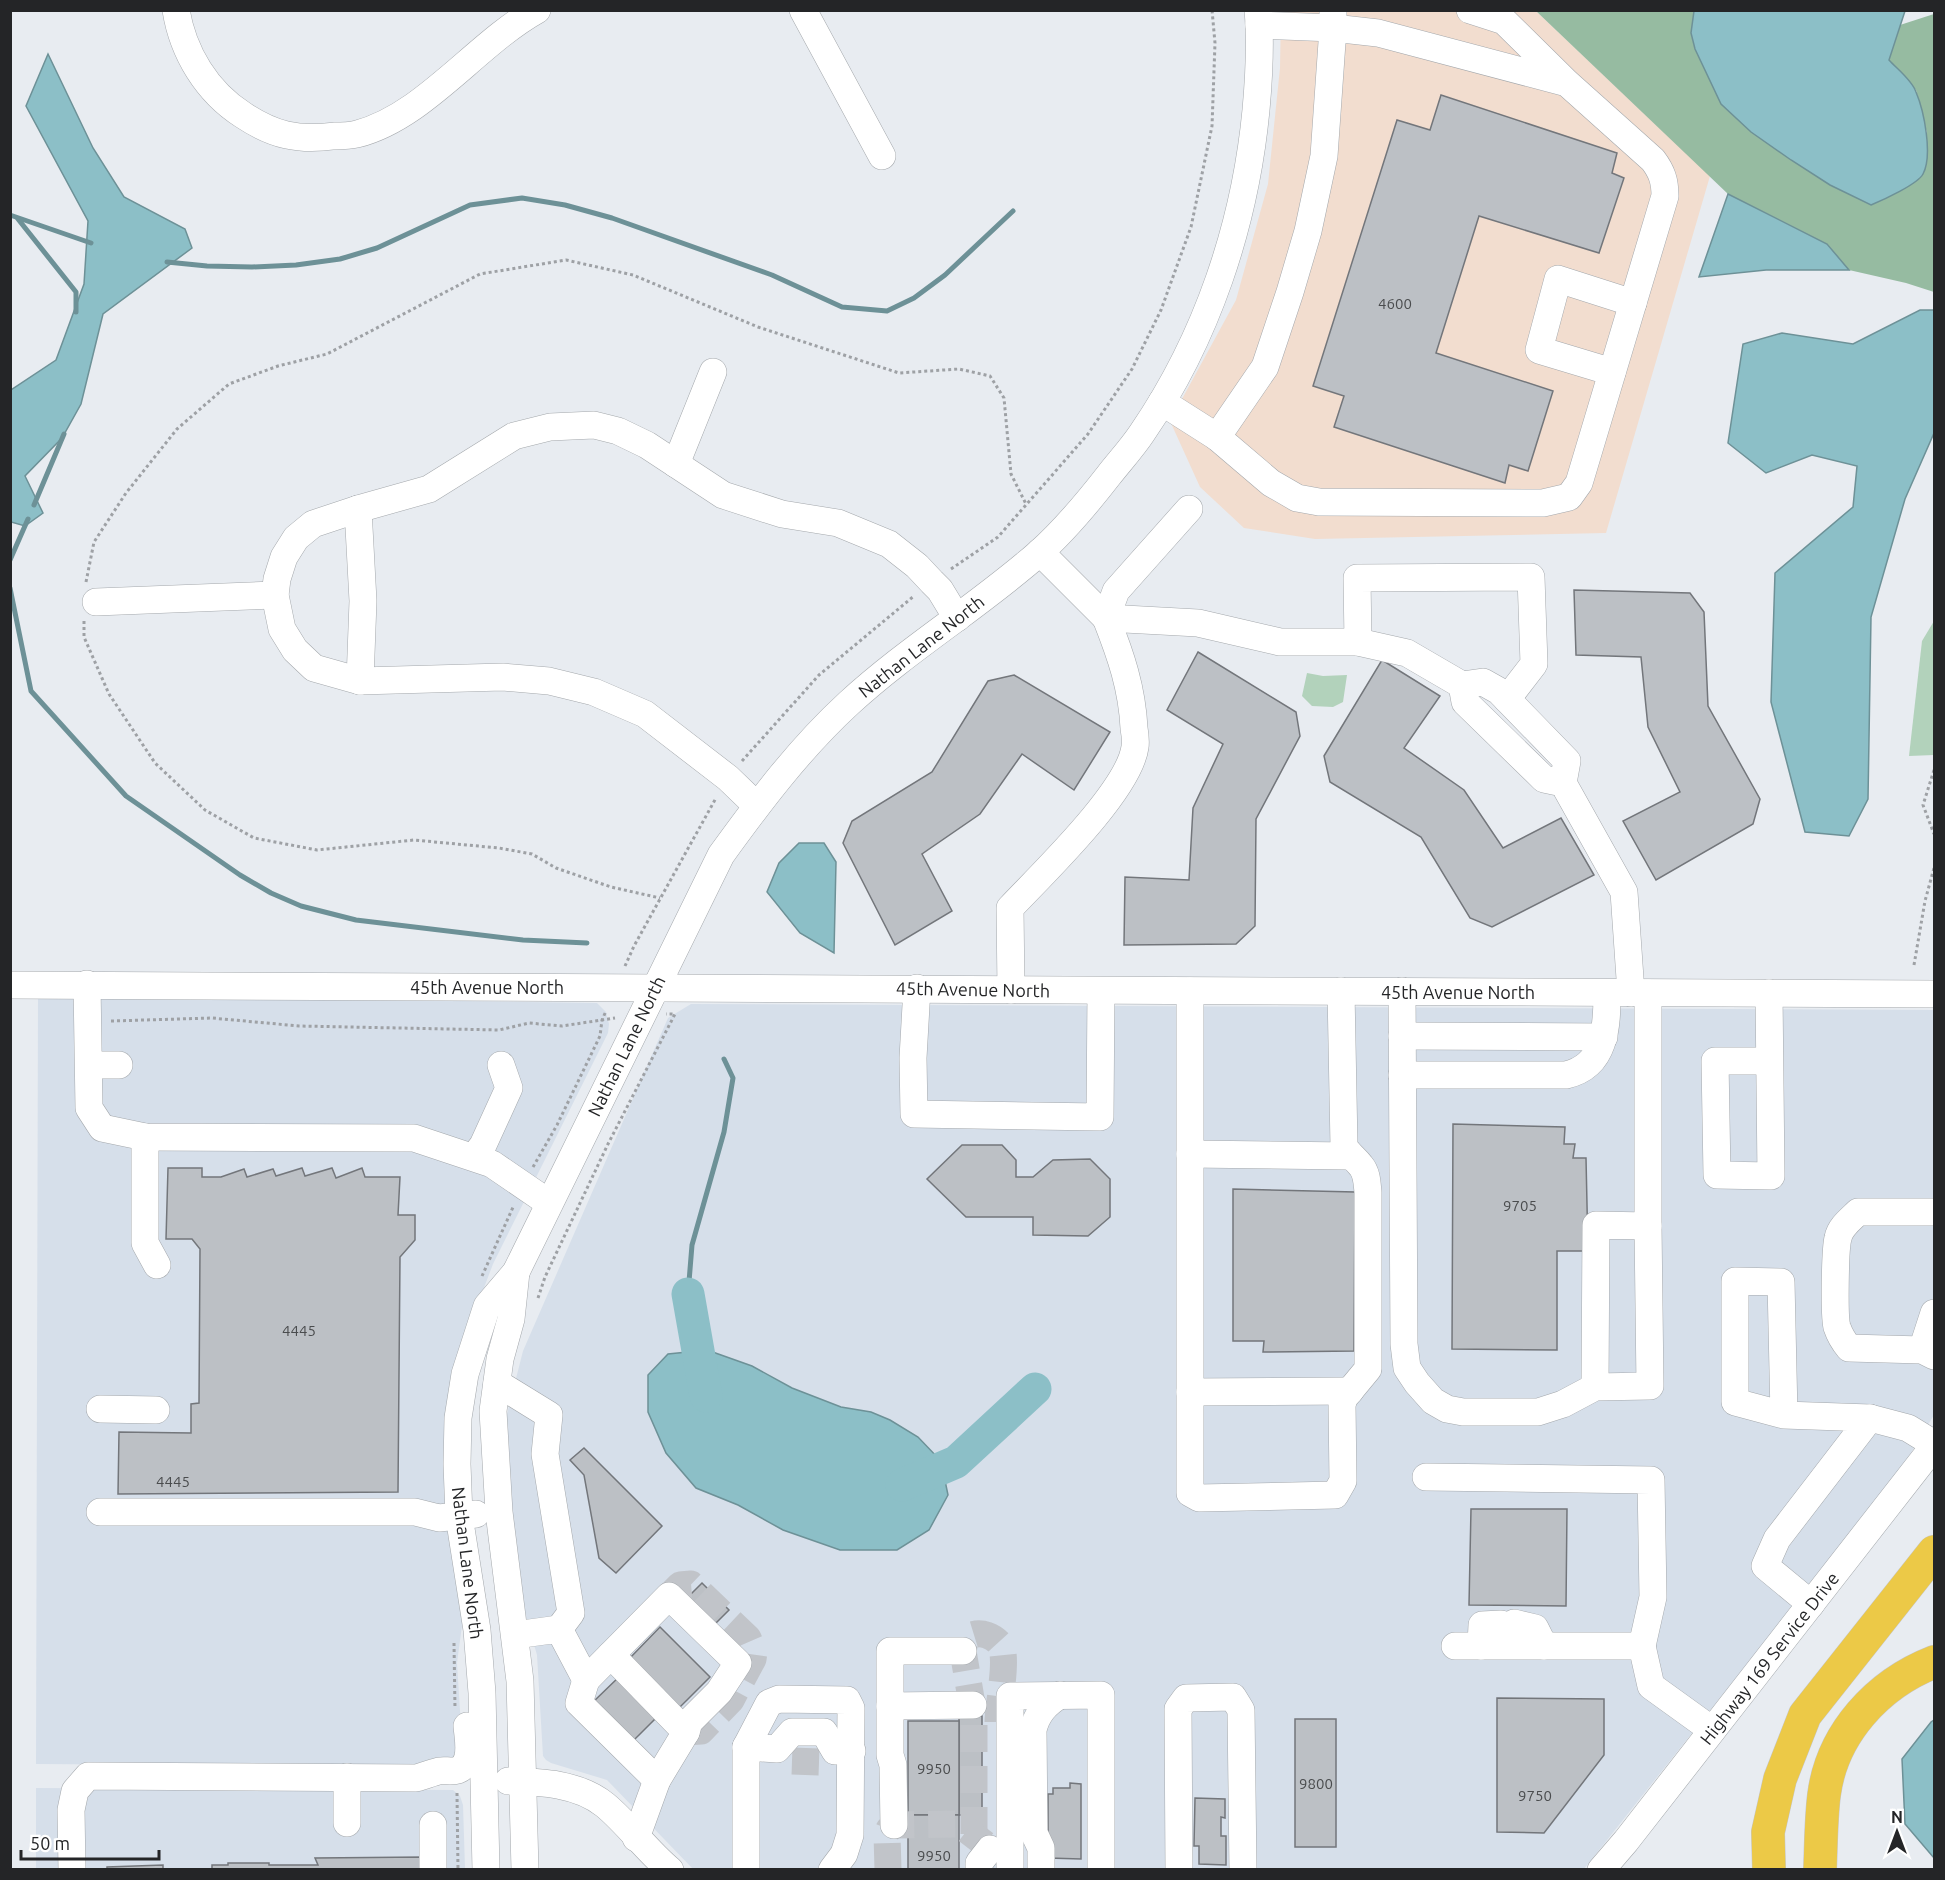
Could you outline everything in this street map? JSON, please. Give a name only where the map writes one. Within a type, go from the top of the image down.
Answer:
[{"type":"highway","points":[[1769,1869],[1768,1832],[1778,1790],[1805,1715],[1935,1552]]},
{"type":"highway","points":[[1820,1869],[1824,1794],[1832,1765],[1844,1737],[1863,1710],[1876,1697],[1915,1670],[1935,1662]]},
{"type":"street","points":[[176,10],[178,24],[189,55],[206,82],[228,105],[254,122],[290,137],[323,138],[357,134],[389,121],[417,104],[487,44],[532,12]]},
{"type":"street","points":[[804,10],[882,156]]},
{"type":"street","points":[[1162,402],[1217,437],[1271,483],[1297,498],[1319,502],[1542,503],[1569,497],[1580,483],[1665,196],[1665,182],[1660,169],[1653,160],[1504,21],[1470,10]]},
{"type":"street","points":[[1259,18],[1333,19],[1378,33],[1567,82]]},
{"type":"street","name":"Nathan Lane North","points":[[486,1869],[482,1693],[466,1642],[457,1464],[458,1430],[465,1374],[487,1306],[516,1272],[721,855],[756,805],[804,748],[850,702],[1040,552],[1096,491],[1141,435],[1162,402],[1213,298],[1237,225],[1252,155],[1259,83],[1259,18]]},
{"type":"street","points":[[1217,437],[1264,367],[1308,231],[1324,156],[1333,19]]},
{"type":"street","points":[[1612,372],[1539,350],[1558,279],[1633,303]]},
{"type":"street","points":[[676,464],[713,372]]},
{"type":"street","points":[[756,805],[728,778],[645,714],[582,689],[549,681],[503,677],[360,681],[314,668],[295,650],[282,629],[275,595],[284,557],[296,538],[313,524],[429,489],[514,436],[550,427],[594,426],[618,431],[648,445],[723,495],[782,514],[838,523],[889,544],[917,566],[940,590],[957,618]]},
{"type":"street","points":[[358,509],[363,601],[360,681]]},
{"type":"street","points":[[1106,618],[1116,591],[1189,509]]},
{"type":"street","points":[[1011,990],[1010,908],[1070,845],[1122,781],[1135,747],[1133,706],[1123,661],[1106,618],[1040,552]]},
{"type":"street","points":[[1358,642],[1357,578],[1531,577],[1534,664],[1507,699]]},
{"type":"street","points":[[88,600],[275,595]]},
{"type":"street","points":[[1106,618],[1198,623],[1280,642],[1358,642],[1407,653],[1462,685],[1483,682],[1499,691],[1567,761],[1563,783],[1624,892],[1629,993],[1648,1226],[1650,1386],[1595,1387],[1563,1404],[1538,1412],[1463,1412],[1448,1409],[1433,1401],[1412,1376],[1407,1368],[1404,1344],[1402,991]]},
{"type":"street","points":[[1462,685],[1465,702],[1544,779],[1563,783]]},
{"type":"street","points":[[87,984],[89,1108],[102,1128],[145,1137],[414,1138],[492,1164],[549,1203]]},
{"type":"street","name":"45th Avenue North","points":[[10,985],[1935,994]]},
{"type":"street","points":[[917,988],[913,1058],[914,1114],[1100,1117],[1101,991]]},
{"type":"street","points":[[1190,991],[1190,1493],[1199,1498],[1335,1496],[1343,1481],[1342,1405],[1344,1398],[1368,1369],[1368,1192],[1362,1167],[1349,1156],[1344,1146],[1341,991]]},
{"type":"street","points":[[1402,1075],[1566,1075],[1577,1072],[1597,1054],[1604,1037],[1607,1014],[1629,993]]},
{"type":"street","points":[[1769,993],[1769,1061]]},
{"type":"street","points":[[1402,1036],[1604,1037]]},
{"type":"street","points":[[89,1065],[119,1065]]},
{"type":"street","points":[[474,1157],[483,1145],[509,1088],[501,1065]]},
{"type":"street","points":[[145,1137],[145,1243],[157,1265]]},
{"type":"street","points":[[1190,1154],[1349,1156]]},
{"type":"street","points":[[1935,1212],[1858,1212],[1847,1222],[1838,1236],[1837,1325],[1843,1341],[1849,1348],[1928,1353],[1935,1313]]},
{"type":"street","points":[[1595,1387],[1596,1225],[1648,1226]]},
{"type":"street","name":"Nathan Lane North","points":[[516,1272],[511,1319],[500,1359],[493,1411],[498,1512],[520,1681],[525,1869]]},
{"type":"street","points":[[1784,1415],[1781,1282],[1735,1281],[1735,1402],[1784,1415],[1870,1418],[1908,1428],[1935,1445]]},
{"type":"street","points":[[496,1383],[549,1415],[545,1454],[571,1613],[559,1629],[515,1635]]},
{"type":"street","points":[[1190,1392],[1350,1390]]},
{"type":"street","points":[[100,1409],[156,1410]]},
{"type":"street","points":[[1811,1604],[1765,1566],[1777,1539],[1870,1418]]},
{"type":"street","name":"Highway 169 Service Drive","points":[[1601,1869],[1626,1841],[1935,1445]]},
{"type":"street","points":[[1426,1477],[1651,1480],[1653,1597],[1642,1646],[1651,1686],[1712,1730]]},
{"type":"street","points":[[100,1512],[416,1512],[439,1518],[498,1512]]},
{"type":"street","points":[[636,1838],[657,1780],[686,1732],[689,1722],[719,1692],[738,1663],[669,1596],[586,1680],[579,1703],[657,1780]]},
{"type":"street","points":[[1481,1646],[1482,1625],[1508,1624],[1535,1628],[1544,1646]]},
{"type":"street","points":[[559,1629],[586,1680]]},
{"type":"street","points":[[72,1869],[71,1810],[75,1791],[88,1776],[416,1778],[441,1771],[457,1770],[467,1761],[469,1753],[465,1695],[466,1642]]},
{"type":"street","points":[[1455,1646],[1642,1646]]},
{"type":"street","points":[[894,1825],[894,1765],[890,1755],[890,1651],[963,1651]]},
{"type":"street","points":[[611,1655],[686,1732]]},
{"type":"street","points":[[1041,1869],[1041,1848],[1034,1833],[1033,1730],[1035,1719],[1042,1709],[1060,1695]]},
{"type":"street","points":[[1010,1869],[1010,1696],[1101,1695],[1101,1869]]},
{"type":"street","points":[[1179,1869],[1178,1709],[1186,1698],[1233,1697],[1241,1710],[1243,1869]]},
{"type":"street","points":[[746,1869],[746,1747],[769,1703],[779,1699],[847,1700],[851,1708],[833,1753]]},
{"type":"street","points":[[890,1706],[973,1705]]},
{"type":"street","points":[[746,1747],[787,1753],[792,1732],[824,1732],[833,1753],[850,1835],[844,1854],[832,1869]]},
{"type":"street","points":[[347,1777],[347,1823]]},
{"type":"street","points":[[416,1778],[440,1786],[457,1786],[475,1798],[485,1815]]},
{"type":"street","points":[[485,1780],[524,1781],[566,1786],[586,1793],[603,1803],[670,1869]]},
{"type":"street","points":[[433,1825],[434,1869]]},
{"type":"path","points":[[478,1284],[523,1185],[557,1125],[600,1036],[602,1020],[634,946],[728,778],[819,675],[881,621],[932,582],[998,537],[1088,434],[1132,369],[1161,310],[1191,227],[1212,126],[1215,43],[1212,10]]},
{"type":"path","points":[[660,898],[611,887],[556,868],[532,854],[499,848],[414,840],[317,850],[254,838],[205,810],[155,763],[109,694],[84,637],[94,542],[126,493],[177,429],[229,384],[278,366],[327,354],[480,274],[566,260],[633,274],[758,327],[899,373],[959,369],[990,376],[1004,398],[1011,474],[1026,504]]},
{"type":"path","points":[[1935,770],[1923,805],[1935,834]]},
{"type":"path","points":[[1914,965],[1925,901],[1935,868]]},
{"type":"path","points":[[88,1017],[111,1021],[212,1018],[300,1026],[499,1030],[529,1023],[562,1026],[641,1014],[675,1014],[608,1144],[545,1277],[537,1299]]},
{"type":"path","points":[[455,1711],[466,1642]]},
{"type":"path","points":[[457,1786],[458,1869]]},
{"type":"shaded area","points":[[1281,11],[1536,11],[1710,176],[1606,533],[1315,539],[1244,528],[1200,487],[1170,421],[1236,300],[1268,184],[1280,68]]},
{"type":"shaded area","points":[[38,995],[597,1003],[606,1012],[609,1024],[608,1033],[493,1264],[463,1343],[447,1411],[444,1479],[463,1618],[457,1663],[463,1758],[447,1767],[36,1764]]},
{"type":"shaded area","points":[[691,1004],[1934,1010],[1934,1415],[1900,1471],[1584,1869],[693,1869],[607,1780],[551,1763],[543,1756],[537,1655],[524,1610],[512,1510],[505,1422],[523,1351],[668,1018]]},
{"type":"shaded area","points":[[36,1788],[453,1790],[460,1796],[463,1805],[465,1869],[36,1870]]},
{"type":"green space","points":[[1536,11],[1694,11],[1691,34],[1695,49],[1860,198],[1871,205],[1922,176],[1927,161],[1927,133],[1916,90],[1889,60],[1900,25],[1934,14],[1934,292],[1849,270],[1827,244],[1728,194]]},
{"type":"green space","points":[[1934,621],[1934,755],[1909,756],[1922,641]]},
{"type":"green space","points":[[1307,673],[1323,676],[1347,675],[1343,702],[1333,707],[1312,706],[1302,696]]},
{"type":"water","points":[[1694,11],[1905,11],[1889,60],[1911,83],[1919,100],[1927,145],[1926,166],[1923,174],[1908,187],[1871,205],[1830,185],[1751,132],[1721,104],[1695,49],[1691,33]]},
{"type":"water","points":[[48,54],[93,148],[124,197],[185,229],[192,248],[103,314],[81,404],[62,438],[25,476],[43,513],[25,526],[11,522],[11,390],[56,360],[84,284],[88,221],[26,106]]},
{"type":"water","points":[[1728,194],[1827,244],[1849,270],[1766,270],[1699,277]]},
{"type":"water","points":[[1920,310],[1934,310],[1934,433],[1905,499],[1871,617],[1868,799],[1849,836],[1805,832],[1771,702],[1775,573],[1853,507],[1857,466],[1812,455],[1766,473],[1728,443],[1743,344],[1782,333],[1853,344]]},
{"type":"water","points":[[799,843],[824,843],[836,862],[834,953],[800,933],[767,892],[779,863]]},
{"type":"water","points":[[707,1350],[752,1366],[792,1388],[841,1407],[871,1412],[890,1420],[918,1437],[941,1461],[948,1495],[929,1530],[897,1550],[840,1550],[783,1530],[738,1505],[696,1488],[666,1453],[648,1412],[648,1375],[668,1354]]},
{"type":"water","points":[[1934,1720],[1934,1858],[1905,1824],[1902,1759]]},
{"type":"building","points":[[1441,95],[1617,153],[1612,173],[1624,178],[1599,253],[1479,216],[1436,353],[1553,391],[1528,471],[1509,465],[1505,483],[1334,427],[1344,396],[1313,386],[1397,120],[1430,130]]},
{"type":"building","points":[[1574,590],[1690,593],[1704,612],[1708,706],[1760,799],[1753,824],[1656,880],[1623,821],[1680,792],[1648,727],[1641,657],[1576,655]]},
{"type":"building","points":[[1198,652],[1296,712],[1300,736],[1256,819],[1255,926],[1236,944],[1124,945],[1125,877],[1189,880],[1193,808],[1223,744],[1167,710]]},
{"type":"building","points":[[1382,660],[1440,696],[1404,748],[1464,790],[1503,848],[1561,818],[1594,875],[1492,927],[1470,918],[1421,837],[1330,782],[1324,756]]},
{"type":"building","points":[[1014,675],[1110,732],[1074,790],[1022,754],[980,814],[922,854],[952,911],[895,945],[843,843],[852,821],[932,772],[988,681]]},
{"type":"building","points":[[1453,1124],[1565,1127],[1564,1144],[1575,1144],[1573,1158],[1586,1158],[1588,1251],[1557,1251],[1557,1350],[1452,1349]]},
{"type":"building","points":[[962,1145],[1002,1145],[1016,1160],[1016,1177],[1033,1177],[1053,1160],[1090,1159],[1110,1179],[1110,1217],[1088,1236],[1033,1235],[1033,1217],[966,1217],[927,1179]]},
{"type":"building","points":[[168,1168],[202,1168],[202,1177],[221,1177],[244,1169],[247,1177],[273,1169],[276,1176],[302,1168],[305,1176],[332,1168],[336,1178],[362,1168],[365,1177],[400,1177],[398,1215],[415,1215],[415,1240],[400,1257],[398,1492],[118,1494],[119,1432],[191,1433],[191,1404],[199,1403],[200,1249],[192,1239],[166,1239]]},
{"type":"building","points":[[1233,1189],[1355,1192],[1354,1351],[1263,1352],[1264,1341],[1233,1341]]},
{"type":"building","points":[[584,1448],[662,1526],[616,1573],[599,1558],[584,1475],[570,1460]]},
{"type":"building","points":[[1471,1509],[1567,1509],[1566,1606],[1469,1605]]},
{"type":"building","points":[[702,1583],[729,1610],[715,1624],[688,1597]]},
{"type":"building","points":[[660,1627],[710,1677],[678,1709],[629,1659]]},
{"type":"building","points":[[622,1674],[661,1713],[631,1743],[592,1703]]},
{"type":"building","points":[[1497,1698],[1604,1699],[1604,1755],[1544,1833],[1497,1832]]},
{"type":"building","points":[[959,1716],[982,1716],[982,1815],[959,1815]]},
{"type":"building","points":[[1295,1719],[1336,1719],[1336,1847],[1295,1847]]},
{"type":"building","points":[[908,1721],[959,1721],[959,1815],[908,1815]]},
{"type":"building","points":[[1070,1783],[1081,1784],[1081,1859],[1048,1858],[1048,1794],[1053,1794],[1053,1788],[1070,1788]]},
{"type":"building","points":[[1195,1798],[1225,1799],[1225,1818],[1221,1817],[1221,1836],[1226,1836],[1226,1865],[1199,1864],[1199,1846],[1194,1846]]},
{"type":"building","points":[[908,1815],[959,1815],[959,1870],[908,1870]]},
{"type":"building","points":[[424,1857],[424,1870],[107,1870],[107,1867],[163,1865],[163,1869],[212,1869],[212,1865],[228,1865],[228,1863],[318,1865],[315,1858]]},
{"type":"waterway","points":[[167,262],[252,267],[296,265],[340,259],[377,248],[470,205],[522,198],[565,205],[612,218],[772,275],[842,307],[887,311],[914,298],[945,275],[1013,211]]},
{"type":"waterway","points":[[10,215],[91,243]]},
{"type":"waterway","points":[[18,219],[76,292],[76,312]]},
{"type":"waterway","points":[[34,505],[64,434]]},
{"type":"waterway","points":[[10,560],[28,519]]},
{"type":"waterway","points":[[10,588],[31,691],[126,796],[240,875],[271,893],[301,906],[356,920],[523,940],[587,943]]},
{"type":"waterway","points":[[688,1294],[692,1245],[724,1132],[733,1078],[724,1059]]},
{"type":"waterway","points":[[688,1294],[706,1396]]},
{"type":"waterway","points":[[902,1485],[956,1462],[1035,1389]]},
{"type":"tunnel","points":[[669,1596],[680,1585],[691,1584],[748,1638],[754,1652],[753,1659],[731,1700],[701,1731],[686,1732]]},
{"type":"tunnel","points":[[974,1834],[974,1716],[963,1651],[965,1642],[973,1635],[984,1634],[1001,1646],[1003,1672],[998,1722]]},
{"type":"tunnel","points":[[792,1761],[822,1762]]},
{"type":"tunnel","points":[[888,1870],[887,1834],[894,1825],[959,1824],[985,1844]]}]
